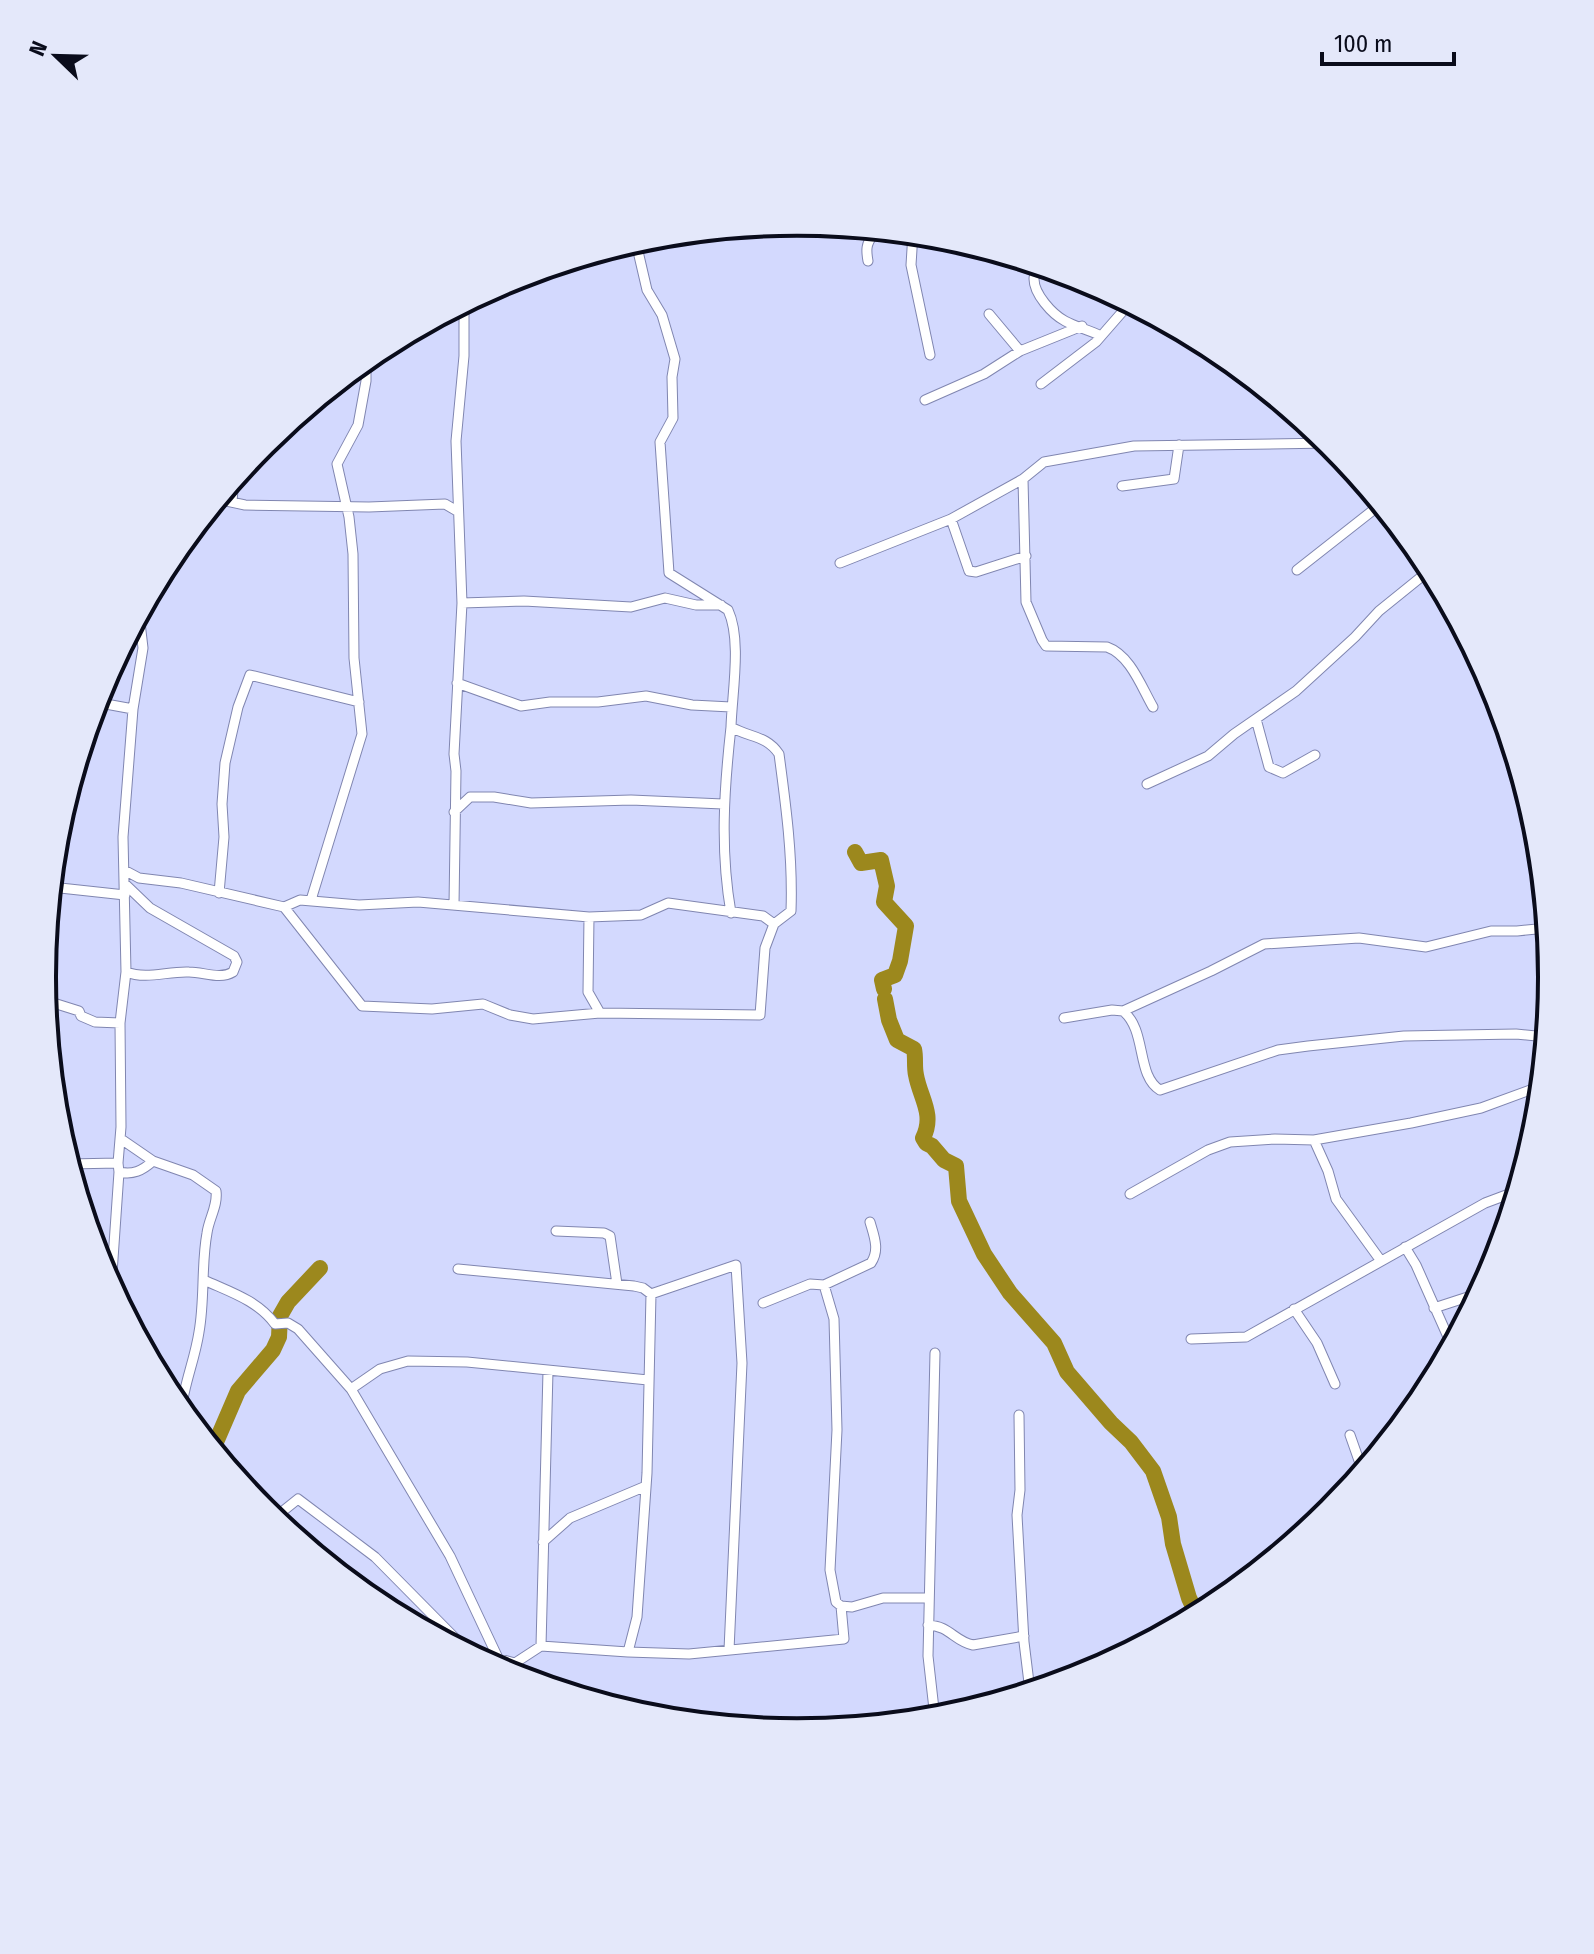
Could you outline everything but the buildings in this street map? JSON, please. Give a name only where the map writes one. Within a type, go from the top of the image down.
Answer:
[{"type":"street","points":[[868,261],[866,249],[869,240]]},
{"type":"street","points":[[912,245],[911,265],[930,355]]},
{"type":"street","points":[[638,253],[647,290],[662,315],[675,359],[673,418],[660,442],[669,573],[722,605],[728,610],[732,623],[731,727],[723,804],[725,878],[731,913]]},
{"type":"street","points":[[1035,275],[1038,293],[1047,306],[1064,320],[1101,336]]},
{"type":"street","points":[[1041,384],[1071,363],[1123,311]]},
{"type":"street","points":[[989,314],[1020,351]]},
{"type":"street","points":[[454,905],[454,754],[462,603],[456,441],[464,356],[464,315]]},
{"type":"street","points":[[925,400],[1004,364],[1020,351],[1082,326]]},
{"type":"street","points":[[311,900],[362,734],[354,658],[353,554],[337,464],[358,425],[366,375]]},
{"type":"street","points":[[840,563],[951,519],[1023,479],[1044,462],[1134,446],[1311,443]]},
{"type":"street","points":[[1122,486],[1174,479],[1179,445]]},
{"type":"street","points":[[1023,479],[1026,602],[1035,628],[1046,646],[1107,647],[1115,650],[1130,666],[1153,707]]},
{"type":"street","points":[[445,504],[459,490]]},
{"type":"street","points":[[232,497],[232,502],[245,505],[369,507],[445,504],[457,511]]},
{"type":"street","points":[[1297,570],[1373,511]]},
{"type":"street","points":[[951,519],[969,571],[976,572],[1026,556]]},
{"type":"street","points":[[1147,784],[1208,756],[1296,691],[1388,602],[1421,577]]},
{"type":"street","points":[[462,603],[524,601],[631,607],[665,598],[696,605],[722,605]]},
{"type":"street","points":[[113,1262],[121,1139],[120,1023],[126,972],[123,837],[133,709],[143,648],[141,632]]},
{"type":"street","points":[[219,893],[224,837],[222,804],[225,763],[238,707],[250,675],[359,702]]},
{"type":"street","points":[[457,683],[521,706],[646,696],[692,705],[731,707]]},
{"type":"street","points":[[108,704],[133,709]]},
{"type":"street","points":[[1256,719],[1269,767],[1275,771],[1283,773],[1315,755]]},
{"type":"street","points":[[284,907],[362,1006],[432,1009],[483,1004],[510,1015],[533,1019],[600,1013],[760,1015],[765,948],[774,924],[791,911],[792,852],[779,754],[771,742],[744,735],[731,727]]},
{"type":"street","points":[[456,785],[470,797],[531,803],[631,800],[723,804]]},
{"type":"street","points":[[454,812],[470,797]]},
{"type":"street","points":[[124,870],[139,878],[181,883],[284,907],[300,900],[359,905],[418,902],[589,917],[641,915],[668,903],[763,916],[774,924]]},
{"type":"street","points":[[61,887],[125,890],[150,908],[234,956],[237,962],[233,972],[222,976],[190,972],[140,977],[126,972]]},
{"type":"street","points":[[589,917],[588,992],[600,1013]]},
{"type":"street","points":[[1064,1018],[1123,1011],[1264,944],[1359,938],[1426,947],[1491,931],[1536,929]]},
{"type":"street","points":[[57,1004],[79,1011],[81,1016],[95,1022],[120,1023]]},
{"type":"street","points":[[1123,1011],[1135,1026],[1149,1077],[1160,1090],[1278,1050],[1404,1036],[1535,1036]]},
{"type":"street","points":[[1130,1194],[1208,1150],[1230,1142],[1314,1140],[1481,1108],[1529,1090]]},
{"type":"street","points":[[121,1139],[153,1161],[193,1175],[216,1191],[217,1199],[207,1231],[200,1331],[184,1393]]},
{"type":"street","points":[[1314,1140],[1336,1199],[1381,1261]]},
{"type":"street","points":[[80,1165],[118,1168],[129,1174],[153,1161]]},
{"type":"street","points":[[1191,1339],[1246,1337],[1485,1203],[1505,1196]]},
{"type":"street","points":[[763,1303],[810,1284],[824,1285],[871,1263],[876,1256],[876,1248],[870,1222]]},
{"type":"street","points":[[556,1231],[604,1233],[610,1236],[617,1284]]},
{"type":"street","points":[[1405,1247],[1446,1334]]},
{"type":"street","points":[[651,1294],[736,1265],[742,1363],[729,1650]]},
{"type":"street","points":[[458,1269],[617,1284],[643,1288],[651,1294]]},
{"type":"street","points":[[204,1280],[250,1301],[265,1311],[275,1324],[288,1323],[308,1337],[351,1389],[450,1556],[496,1654]]},
{"type":"street","points":[[515,1663],[541,1646],[689,1654],[844,1639],[841,1606],[833,1592],[830,1570],[837,1430],[834,1319],[824,1285]]},
{"type":"street","points":[[628,1652],[637,1617],[646,1486],[651,1294]]},
{"type":"street","points":[[1434,1308],[1465,1298]]},
{"type":"street","points":[[1294,1309],[1311,1331],[1335,1384]]},
{"type":"street","points":[[934,1705],[928,1656],[928,1598],[935,1353]]},
{"type":"street","points":[[351,1389],[380,1369],[408,1361],[467,1362],[648,1380]]},
{"type":"street","points":[[541,1646],[548,1371]]},
{"type":"street","points":[[1019,1415],[1020,1490],[1017,1515],[1029,1681]]},
{"type":"street","points":[[1350,1435],[1359,1460]]},
{"type":"street","points":[[543,1542],[570,1518],[646,1486]]},
{"type":"street","points":[[283,1511],[298,1499],[375,1557],[448,1631]]},
{"type":"street","points":[[841,1606],[861,1606],[883,1598],[928,1598]]},
{"type":"street","points":[[928,1625],[947,1628],[964,1643],[973,1645],[1024,1636]]},
{"type":"waterway","points":[[855,852],[861,863],[881,860],[887,886],[884,902],[906,926],[900,961],[895,975],[882,980],[884,989]]},
{"type":"waterway","points":[[885,999],[897,1040],[914,1049],[916,1075],[928,1121],[923,1138],[944,1160],[956,1166],[959,1201],[984,1254],[1010,1293],[1054,1343],[1067,1372],[1131,1442],[1153,1471],[1169,1517],[1173,1544],[1192,1604]]},
{"type":"waterway","points":[[218,1438],[238,1391],[273,1350],[279,1337],[280,1316],[288,1302],[320,1268]]}]
